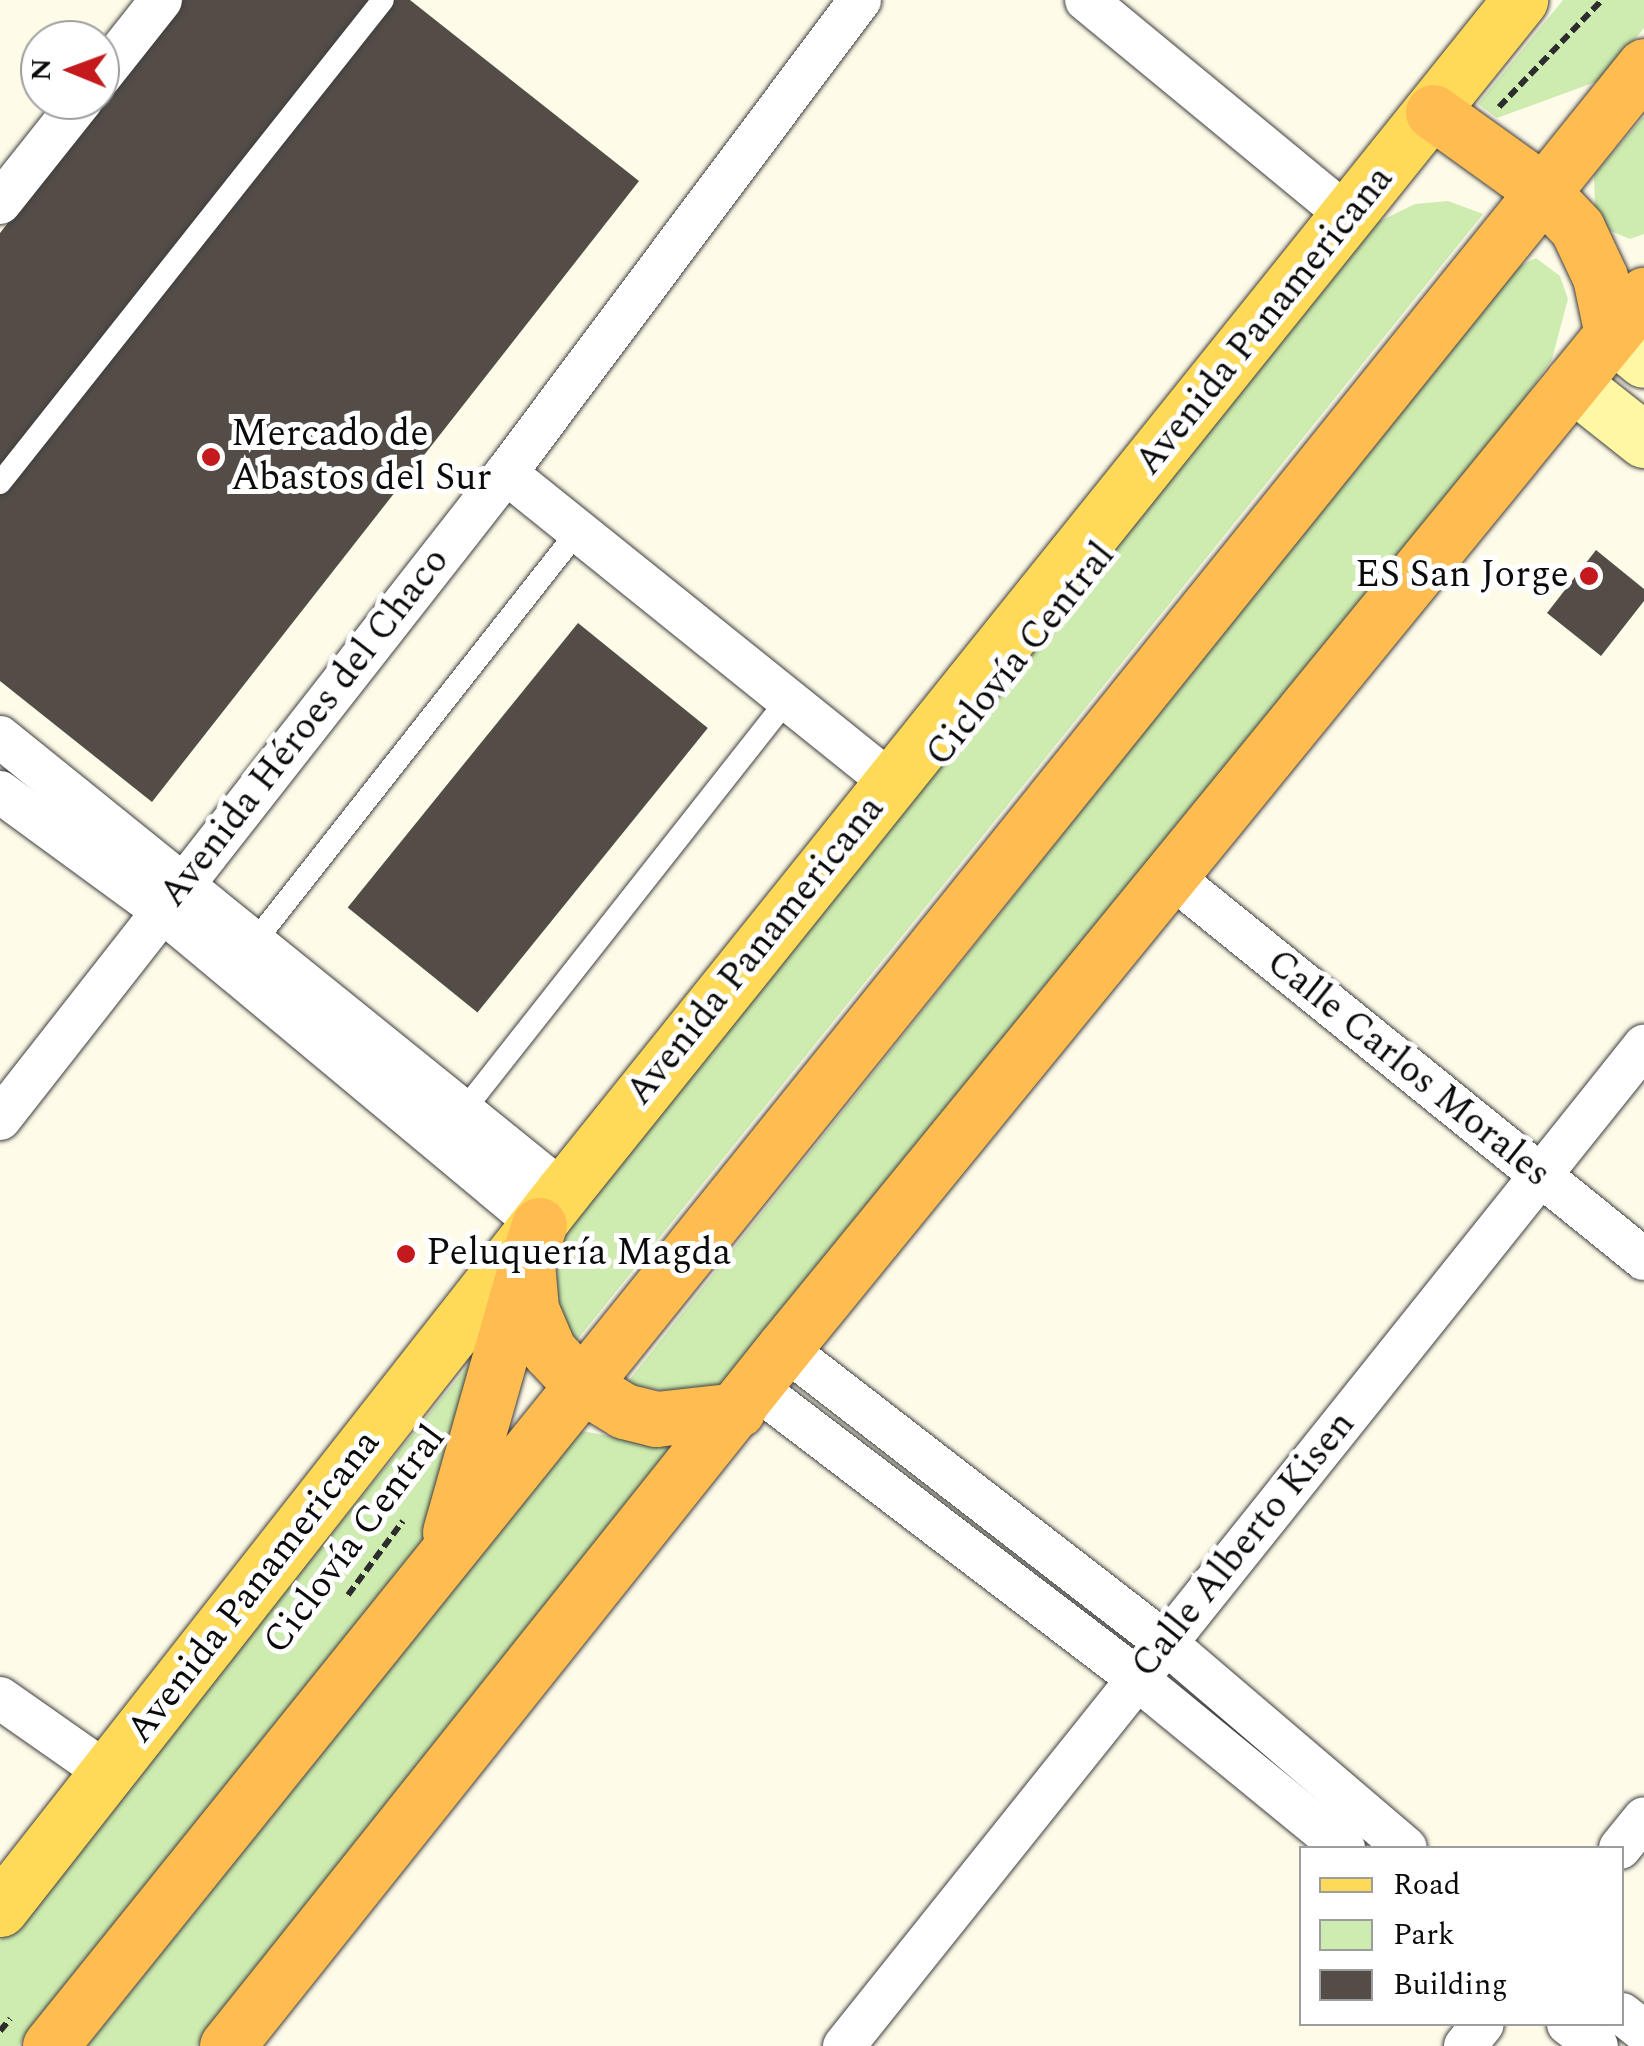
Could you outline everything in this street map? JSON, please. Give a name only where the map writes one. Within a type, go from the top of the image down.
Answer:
[{"type":"highway","points":[[31,2031],[443,1554],[1540,190],[1644,66]]},
{"type":"highway","points":[[227,2046],[760,1382],[1572,383],[1633,330],[1600,278],[1577,228],[1540,190],[1451,125]]},
{"type":"highway","points":[[543,1227],[538,1330],[580,1384],[624,1411],[656,1420],[760,1382]]},
{"type":"highway","points":[[443,1554],[543,1227]]},
{"type":"main road","name":"Avenida Panamericana","points":[[0,1909],[892,783],[1350,218],[1451,125],[1520,0]]},
{"type":"main road","points":[[1572,383],[1644,440]]},
{"type":"street","points":[[120,52],[161,0]]},
{"type":"street","name":"Avenida Héroes del Chaco","points":[[0,1119],[506,474],[860,0]]},
{"type":"street","points":[[1086,0],[1350,218]]},
{"type":"street","points":[[0,204],[66,120]]},
{"type":"street","points":[[506,474],[892,783]]},
{"type":"street","points":[[0,737],[543,1227]]},
{"type":"street","points":[[0,792],[173,896],[256,940],[464,1110],[543,1227]]},
{"type":"street","name":"Calle Carlos Morales","points":[[1173,878],[1644,1259]]},
{"type":"street","name":"Calle Alberto Kisen","points":[[844,2046],[1644,1046]]},
{"type":"street","points":[[760,1382],[1167,1644],[1404,1846]]},
{"type":"street","points":[[760,1382],[1136,1678],[1342,1846]]},
{"type":"street","points":[[0,1698],[108,1774]]},
{"type":"street","points":[[1622,1846],[1644,1818]]},
{"type":"street","points":[[1624,2016],[1644,2031]]},
{"type":"street","points":[[1466,2046],[1481,2026]]},
{"type":"street","points":[[1571,2026],[1597,2046]]},
{"type":"lane","points":[[0,484],[382,0]]},
{"type":"lane","points":[[256,940],[578,532]]},
{"type":"lane","points":[[464,1110],[788,699]]},
{"type":"path","points":[[1451,125],[1602,0]]},
{"type":"path","name":"Ciclovía Central","points":[[340,1605],[412,1509]]},
{"type":"path","points":[[0,2031],[31,2031]]},
{"type":"green space","points":[[1563,0],[1644,0],[1644,28],[1601,80],[1497,118],[1478,104]]},
{"type":"green space","points":[[1644,116],[1644,234],[1630,239],[1608,230],[1595,209],[1594,175]]},
{"type":"green space","points":[[1448,201],[1483,214],[577,1340],[558,1315],[556,1285],[558,1247],[573,1216],[1372,225],[1415,204]]},
{"type":"green space","points":[[1536,258],[1560,276],[1568,299],[1552,359],[1521,404],[722,1383],[688,1395],[626,1384],[1511,270]]},
{"type":"green space","points":[[472,1361],[425,1541],[18,2046],[0,2046],[0,1941]]},
{"type":"green space","points":[[581,1431],[669,1446],[666,1464],[196,2046],[87,2046]]},
{"type":"building","name":"Mercado de Abastos del Sur","points":[[183,0],[410,0],[639,181],[152,802],[0,681],[0,233],[89,120],[120,120],[120,80]]},
{"type":"building","points":[[1596,550],[1644,589],[1644,601],[1601,656],[1547,613]]},
{"type":"building","points":[[578,623],[708,728],[477,1013],[348,907]]},
{"type":"place","name":"Mercado de Abastos del Sur","points":[[211,457]]},
{"type":"place","name":"ES San Jorge","points":[[1589,576]]},
{"type":"place","name":"Peluquería Magda","points":[[406,1254]]}]
